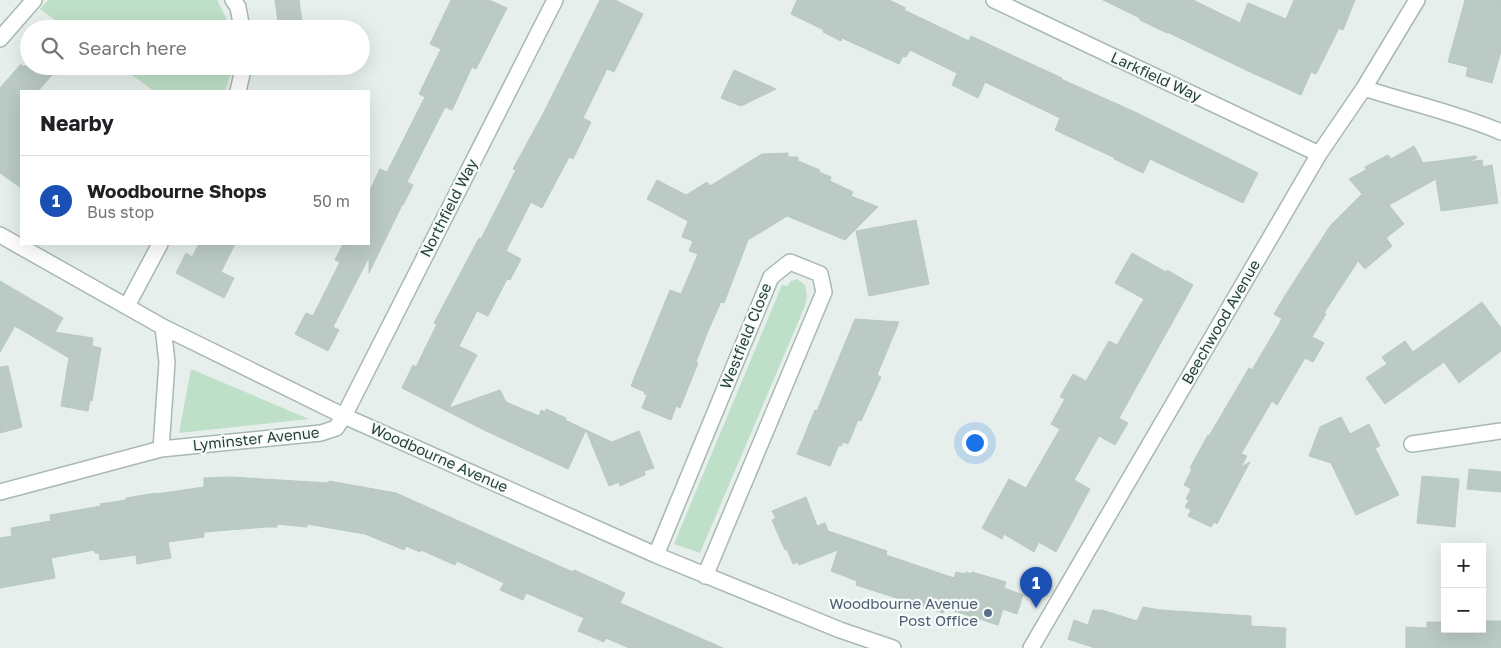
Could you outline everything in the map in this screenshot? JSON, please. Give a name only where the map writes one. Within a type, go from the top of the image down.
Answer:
[{"type":"street","points":[[0,40],[34,0]]},
{"type":"street","points":[[233,0],[238,7],[240,20]]},
{"type":"street","name":"Northfield Way","points":[[344,416],[555,0]]},
{"type":"street","name":"Larkfield Way","points":[[994,0],[1319,154]]},
{"type":"street","name":"Beechwood Avenue","points":[[1031,648],[1319,154],[1364,88],[1417,0]]},
{"type":"street","points":[[238,90],[242,75]]},
{"type":"street","points":[[1364,88],[1455,115],[1501,132]]},
{"type":"street","name":"Woodbourne Avenue","points":[[0,235],[163,327],[344,416],[705,576],[840,630],[893,648]]},
{"type":"street","points":[[127,306],[159,245]]},
{"type":"street","name":"Westfield Close","points":[[656,555],[771,277],[790,262],[820,274],[824,292],[705,576]]},
{"type":"street","points":[[161,449],[167,362],[163,327]]},
{"type":"street","name":"Lyminster Avenue","points":[[0,492],[161,449],[320,433],[336,428],[344,416]]},
{"type":"street","points":[[1412,444],[1501,431]]},
{"type":"green space","points":[[48,0],[217,0],[227,20],[55,20],[40,9]]},
{"type":"green space","points":[[132,75],[230,75],[225,90],[153,90]]},
{"type":"green space","points":[[797,279],[805,285],[807,296],[805,306],[700,553],[674,544],[782,285],[787,286],[791,281]]},
{"type":"green space","points":[[191,369],[309,419],[179,433]]},
{"type":"building","points":[[275,0],[299,0],[302,20],[278,20]]},
{"type":"building","points":[[451,0],[489,0],[507,8],[476,69],[472,67],[452,110],[445,107],[407,182],[413,185],[369,273],[369,257],[333,327],[339,330],[328,351],[295,334],[306,313],[313,316],[340,262],[335,260],[342,245],[370,245],[370,190],[380,169],[387,172],[425,97],[419,94],[441,49],[430,44]]},
{"type":"building","points":[[600,0],[615,0],[643,14],[614,72],[607,69],[583,118],[591,122],[573,159],[569,157],[542,208],[531,202],[506,251],[521,259],[510,280],[507,279],[488,316],[477,311],[459,346],[477,355],[449,408],[500,390],[506,402],[539,416],[541,410],[545,412],[546,409],[566,418],[565,420],[586,430],[568,469],[486,431],[402,388],[413,365],[416,367],[437,324],[434,323],[479,238],[481,239],[516,170],[513,169]]},
{"type":"building","points":[[797,0],[889,0],[906,8],[904,10],[969,41],[971,36],[1135,112],[1258,173],[1243,203],[1150,159],[1143,173],[1055,130],[1060,118],[985,82],[978,98],[952,85],[957,73],[910,50],[906,57],[903,56],[899,64],[842,38],[841,41],[823,32],[824,30],[791,14]]},
{"type":"building","points":[[1103,0],[1193,0],[1240,23],[1248,3],[1286,19],[1294,0],[1355,0],[1343,30],[1339,28],[1316,74],[1311,72],[1301,95],[1167,33]]},
{"type":"building","points":[[1465,0],[1501,0],[1501,51],[1492,83],[1466,76],[1468,67],[1448,62]]},
{"type":"building","points":[[20,65],[20,75],[52,75],[39,90],[20,90],[20,187],[0,173],[0,88]]},
{"type":"building","points":[[734,70],[776,89],[741,106],[721,98]]},
{"type":"building","points":[[1414,146],[1423,163],[1476,156],[1477,158],[1468,162],[1482,160],[1483,167],[1492,165],[1498,203],[1441,211],[1436,179],[1389,205],[1404,224],[1386,238],[1392,246],[1365,269],[1358,261],[1324,313],[1326,314],[1312,337],[1324,343],[1313,362],[1305,358],[1277,405],[1272,401],[1241,454],[1247,456],[1241,467],[1250,462],[1217,524],[1214,522],[1211,527],[1188,516],[1191,510],[1185,507],[1189,500],[1186,499],[1191,489],[1184,485],[1192,469],[1190,468],[1249,368],[1252,370],[1282,319],[1274,314],[1286,294],[1330,226],[1362,194],[1349,179],[1366,170],[1365,167],[1388,155],[1391,159]]},
{"type":"building","points":[[788,153],[788,157],[798,157],[798,161],[820,170],[819,172],[831,177],[830,181],[853,192],[851,196],[878,207],[845,240],[787,216],[748,240],[724,303],[721,302],[708,331],[696,362],[698,363],[680,408],[676,406],[671,420],[642,408],[647,395],[644,394],[645,392],[631,386],[670,290],[681,294],[698,254],[689,251],[693,241],[682,237],[688,221],[647,199],[657,180],[686,195],[707,182],[710,186],[762,154]]},
{"type":"building","points":[[916,220],[929,284],[869,296],[856,231]]},
{"type":"building","points":[[198,245],[234,245],[221,272],[234,278],[224,298],[176,273],[186,253],[192,257]]},
{"type":"building","points":[[1132,253],[1193,285],[1119,418],[1128,423],[1115,445],[1099,436],[1074,480],[1090,489],[1056,552],[1039,542],[1034,552],[1004,534],[1002,539],[982,528],[1009,479],[1026,488],[1060,429],[1051,424],[1065,399],[1060,397],[1073,374],[1086,381],[1109,341],[1117,345],[1144,299],[1115,283]]},
{"type":"building","points":[[0,281],[63,318],[55,332],[93,338],[92,346],[101,348],[92,401],[90,400],[88,411],[61,406],[69,358],[15,326],[0,352]]},
{"type":"building","points":[[1482,302],[1501,328],[1501,351],[1459,383],[1444,362],[1385,404],[1366,378],[1387,364],[1382,357],[1405,341],[1413,352]]},
{"type":"building","points":[[855,319],[899,322],[877,375],[881,377],[861,421],[858,420],[848,444],[843,442],[841,446],[839,445],[830,466],[797,454]]},
{"type":"building","points":[[8,366],[22,427],[0,433],[0,367]]},
{"type":"building","points":[[1341,417],[1350,434],[1369,424],[1380,446],[1375,448],[1399,495],[1356,515],[1331,463],[1309,456],[1320,427]]},
{"type":"building","points":[[586,430],[612,442],[639,431],[654,468],[644,471],[645,475],[620,486],[619,482],[609,486]]},
{"type":"building","points":[[1469,469],[1501,472],[1501,492],[1467,489]]},
{"type":"building","points":[[1422,476],[1459,479],[1455,527],[1417,523]]},
{"type":"building","points":[[231,477],[328,483],[329,481],[396,493],[573,572],[574,570],[625,593],[620,603],[723,648],[629,648],[606,638],[604,642],[578,631],[584,618],[526,593],[523,600],[500,590],[504,583],[457,561],[455,565],[421,550],[420,552],[406,546],[404,550],[365,534],[307,524],[307,527],[277,524],[277,527],[204,532],[204,537],[168,542],[171,558],[137,564],[136,555],[100,560],[99,553],[95,553],[94,550],[51,558],[55,578],[0,588],[0,538],[12,536],[11,528],[51,521],[50,515],[101,506],[100,504],[126,500],[126,498],[204,487],[204,478]]},
{"type":"building","points":[[806,497],[817,526],[825,523],[828,531],[887,551],[886,555],[954,578],[956,572],[971,574],[972,572],[1006,582],[1004,588],[1023,595],[1017,614],[1003,609],[998,625],[945,608],[943,613],[856,585],[857,581],[831,571],[838,550],[799,565],[798,562],[793,564],[772,520],[776,518],[772,511]]},
{"type":"building","points":[[1143,607],[1160,610],[1251,616],[1251,626],[1286,628],[1285,648],[1095,648],[1068,639],[1074,620],[1088,625],[1093,610],[1102,610],[1137,621]]},
{"type":"building","points":[[1486,621],[1501,621],[1501,648],[1406,648],[1406,627],[1427,628],[1427,622],[1441,622],[1441,633],[1486,633]]},
{"type":"place","name":"Woodbourne Shops","points":[[1036,608]]},
{"type":"place","name":"Woodbourne Avenue Post Office","points":[[988,613]]}]
